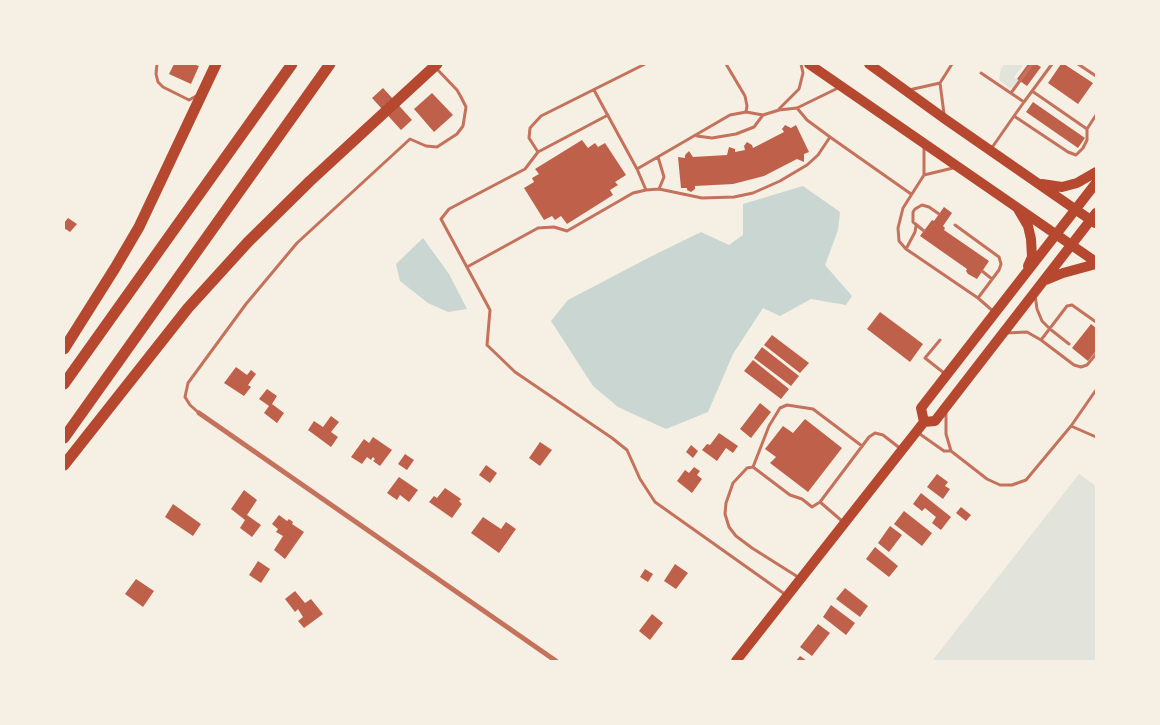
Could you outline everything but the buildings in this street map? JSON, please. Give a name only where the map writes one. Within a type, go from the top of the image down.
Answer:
[{"type":"highway","points":[[64,349],[139,227],[216,64]]},
{"type":"highway","points":[[64,384],[292,64]]},
{"type":"highway","points":[[64,438],[330,64]]},
{"type":"highway","points":[[64,465],[188,308],[248,242],[310,180],[436,65]]},
{"type":"main road","points":[[809,64],[1017,206],[1096,263]]},
{"type":"main road","points":[[736,661],[924,422],[935,421],[1094,219],[1075,209],[869,64]]},
{"type":"main road","points":[[1036,182],[1062,187],[1077,183],[1096,172]]},
{"type":"main road","points":[[924,422],[921,408],[1096,183]]},
{"type":"main road","points":[[1017,206],[1028,226],[1031,239],[1032,257],[1022,278]]},
{"type":"main road","points":[[1045,280],[1096,263]]},
{"type":"street","points":[[199,413],[556,661]]},
{"type":"lane","points":[[157,64],[156,74],[158,82],[163,87],[189,100],[203,92]]},
{"type":"lane","points":[[538,152],[529,138],[530,128],[541,116],[645,64]]},
{"type":"lane","points":[[726,64],[744,96],[747,106],[746,112]]},
{"type":"lane","points":[[779,110],[798,89],[802,73],[801,64]]},
{"type":"lane","points":[[945,119],[940,83],[952,64]]},
{"type":"lane","points":[[1011,93],[1032,64]]},
{"type":"lane","points":[[990,150],[1052,64]]},
{"type":"lane","points":[[1078,64],[1096,76]]},
{"type":"lane","points":[[199,413],[190,405],[185,397],[188,383],[246,304],[297,243],[410,139],[426,146],[437,147],[457,134],[463,126],[466,108],[462,97],[436,65]]},
{"type":"lane","points":[[981,73],[1024,102]]},
{"type":"lane","points":[[906,91],[940,83]]},
{"type":"lane","points":[[637,169],[730,115],[746,112],[764,115],[779,110],[797,108],[842,86]]},
{"type":"lane","points":[[594,90],[637,169],[646,190]]},
{"type":"lane","points":[[1032,91],[1087,129]]},
{"type":"lane","points":[[797,108],[807,120],[911,194]]},
{"type":"lane","points":[[608,115],[538,152],[525,169],[449,209],[441,219],[490,310],[487,345],[515,372],[627,450],[640,479],[655,502],[788,596]]},
{"type":"lane","points":[[696,136],[712,138],[736,134],[754,127],[764,115]]},
{"type":"lane","points":[[1014,116],[1068,152],[1076,154],[1083,148],[1087,140],[1087,129],[1096,115]]},
{"type":"lane","points":[[467,267],[538,228],[554,227],[567,231],[633,193],[659,190],[702,198],[734,197],[753,193],[780,181],[807,165],[818,155],[830,137]]},
{"type":"lane","points":[[924,143],[924,175],[902,208],[898,228],[899,241],[906,249],[978,298],[995,313]]},
{"type":"lane","points":[[658,157],[664,177],[659,190]]},
{"type":"lane","points":[[924,175],[959,167]]},
{"type":"lane","points":[[924,231],[913,222],[913,212],[922,205],[929,207],[939,214]]},
{"type":"lane","points":[[955,225],[1000,257],[999,270],[978,298]]},
{"type":"lane","points":[[906,249],[916,226]]},
{"type":"lane","points":[[982,271],[992,279]]},
{"type":"lane","points":[[1034,294],[1042,321],[1069,344]]},
{"type":"lane","points":[[1041,340],[1068,306],[1072,305],[1096,322]]},
{"type":"lane","points":[[1003,333],[1027,332],[1074,365],[1081,367],[1087,365],[1096,354]]},
{"type":"lane","points":[[940,340],[926,358],[947,375]]},
{"type":"lane","points":[[916,432],[944,451],[951,451],[987,479],[1000,485],[1012,485],[1026,480],[1071,426],[1096,390]]},
{"type":"lane","points":[[753,467],[769,426],[780,408],[788,406],[813,410],[862,446]]},
{"type":"lane","points":[[947,406],[945,423],[951,451]]},
{"type":"lane","points":[[1071,426],[1096,437]]},
{"type":"lane","points":[[801,579],[752,548],[736,536],[729,527],[725,514],[726,503],[733,483],[747,468],[753,467],[790,495],[802,499],[812,508],[820,502],[869,437],[875,433],[882,435],[902,450]]},
{"type":"lane","points":[[820,502],[845,523]]},
{"type":"shaded area","points":[[1004,64],[1024,64],[1014,77],[1018,80],[1011,89],[999,80],[1001,68]]},
{"type":"shaded area","points":[[803,186],[840,212],[838,230],[825,265],[852,296],[846,305],[811,299],[780,316],[763,308],[733,354],[708,412],[666,429],[618,407],[593,386],[551,321],[568,300],[701,232],[729,245],[743,235],[743,204]]},
{"type":"shaded area","points":[[423,238],[449,274],[467,309],[448,312],[428,303],[400,281],[396,264]]},
{"type":"shaded area","points":[[1079,474],[1096,486],[1096,661],[932,661]]}]
